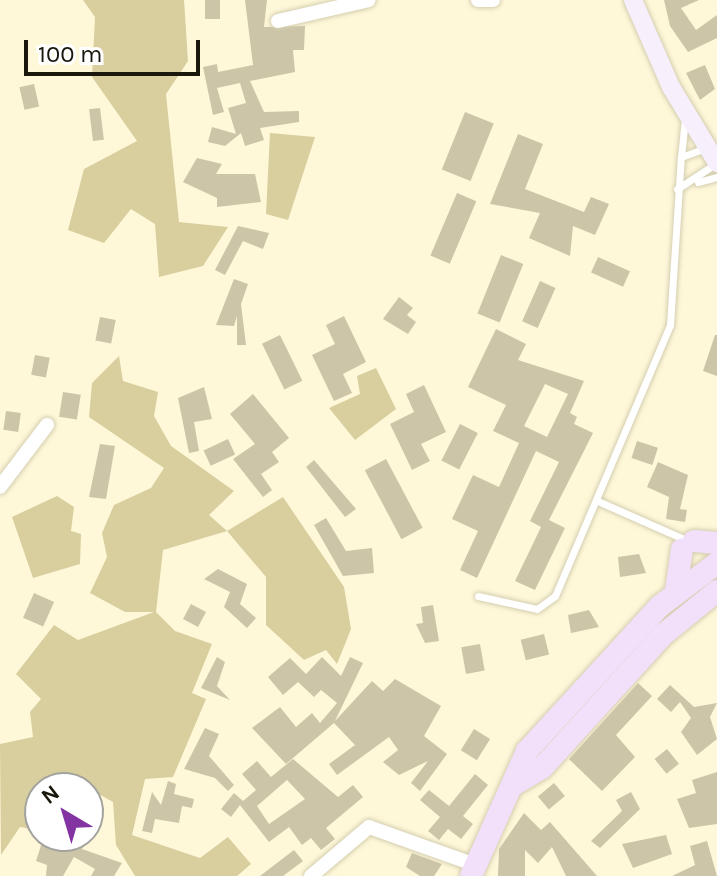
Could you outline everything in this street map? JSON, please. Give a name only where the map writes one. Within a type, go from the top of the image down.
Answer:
[{"type":"main road","points":[[633,0],[686,113],[713,158]]},
{"type":"main road","points":[[676,591],[683,543],[717,543]]},
{"type":"main road","points":[[473,870],[515,784],[527,751],[676,591],[711,566]]},
{"type":"main road","points":[[515,784],[542,768],[664,634],[716,591]]},
{"type":"street","points":[[278,21],[369,0]]},
{"type":"street","points":[[478,0],[493,0]]},
{"type":"street","points":[[0,487],[47,425]]},
{"type":"street","points":[[311,876],[369,827],[473,870]]},
{"type":"lane","points":[[478,596],[513,608],[548,604],[600,502],[677,301],[683,202],[677,189],[686,113]]},
{"type":"lane","points":[[681,157],[713,158]]},
{"type":"lane","points":[[696,182],[713,158]]},
{"type":"lane","points":[[677,189],[717,177]]},
{"type":"lane","points":[[600,502],[683,543],[711,566],[716,591]]},
{"type":"lane","points":[[683,543],[711,566]]},
{"type":"shaded area","points":[[83,0],[184,0],[188,61],[166,94],[179,222],[228,227],[203,266],[159,277],[155,224],[131,209],[104,243],[68,230],[84,169],[137,141],[92,77],[95,17]]},
{"type":"shaded area","points":[[270,133],[315,137],[288,220],[266,214]]},
{"type":"shaded area","points":[[119,356],[123,381],[158,392],[154,416],[171,446],[234,491],[209,515],[227,531],[163,550],[156,612],[175,631],[212,644],[192,693],[206,699],[173,777],[145,779],[132,835],[200,858],[228,837],[251,864],[237,876],[135,876],[116,845],[113,802],[104,797],[104,772],[24,772],[24,828],[20,827],[1,855],[0,744],[33,737],[30,712],[41,699],[16,674],[54,625],[78,640],[154,612],[125,612],[90,593],[107,557],[102,533],[114,505],[151,488],[164,468],[89,417],[92,383]]},
{"type":"shaded area","points":[[376,368],[396,409],[355,440],[329,408],[360,394],[357,376]]},
{"type":"shaded area","points":[[57,496],[74,507],[71,531],[81,534],[80,564],[33,578],[12,517]]},
{"type":"shaded area","points":[[283,497],[344,587],[351,629],[337,664],[326,650],[304,660],[266,625],[266,577],[227,531]]},
{"type":"building","points":[[205,0],[220,0],[220,19],[205,19]]},
{"type":"building","points":[[245,0],[267,0],[264,27],[305,26],[304,50],[293,50],[295,72],[250,81],[264,112],[299,111],[299,122],[260,128],[264,140],[245,146],[241,133],[225,146],[208,142],[212,127],[236,134],[228,108],[246,103],[240,83],[217,88],[224,112],[213,115],[203,67],[217,64],[218,72],[253,65]]},
{"type":"building","points":[[664,0],[699,0],[681,8],[696,30],[717,15],[717,38],[688,52],[670,26]]},
{"type":"building","points":[[705,65],[715,89],[700,100],[686,73]]},
{"type":"building","points":[[34,84],[39,106],[25,110],[19,87]]},
{"type":"building","points":[[100,108],[104,140],[93,141],[89,109]]},
{"type":"building","points":[[465,112],[494,124],[471,181],[442,169]]},
{"type":"building","points":[[518,134],[543,144],[525,189],[584,212],[591,197],[609,204],[595,235],[573,226],[570,256],[529,238],[540,213],[490,204]]},
{"type":"building","points":[[197,158],[222,164],[216,174],[255,174],[261,202],[217,207],[217,198],[183,182]]},
{"type":"building","points":[[457,193],[476,201],[450,264],[430,256]]},
{"type":"building","points":[[238,226],[269,233],[263,249],[243,241],[225,275],[215,270]]},
{"type":"building","points":[[501,255],[523,264],[500,322],[477,313]]},
{"type":"building","points":[[598,257],[630,271],[623,287],[591,273]]},
{"type":"building","points":[[234,279],[248,284],[241,304],[246,345],[237,345],[237,316],[234,326],[216,325]]},
{"type":"building","points":[[540,281],[556,288],[538,328],[522,321]]},
{"type":"building","points":[[399,297],[413,308],[407,315],[416,322],[408,334],[383,319]]},
{"type":"building","points":[[344,316],[366,362],[343,374],[352,393],[334,401],[312,355],[335,344],[326,325]]},
{"type":"building","points":[[100,317],[116,320],[111,344],[95,341]]},
{"type":"building","points":[[496,329],[526,344],[518,360],[584,381],[570,413],[577,417],[574,424],[593,433],[549,520],[565,528],[535,590],[515,581],[541,527],[530,521],[559,462],[536,451],[477,578],[460,570],[478,531],[452,519],[473,475],[499,487],[519,443],[493,431],[506,405],[468,387]],"holes":[[[545,384],[568,394],[547,437],[524,426]]]},
{"type":"building","points":[[280,335],[302,381],[284,390],[262,344]]},
{"type":"building","points":[[717,335],[717,376],[703,371]]},
{"type":"building","points":[[35,355],[50,358],[46,377],[31,375]]},
{"type":"building","points":[[424,385],[446,432],[421,444],[430,461],[412,470],[390,424],[414,412],[406,394]]},
{"type":"building","points":[[204,387],[212,419],[194,422],[199,451],[189,453],[178,398]]},
{"type":"building","points":[[63,392],[81,395],[77,420],[59,417]]},
{"type":"building","points":[[253,394],[289,438],[272,452],[279,462],[261,474],[272,490],[263,497],[233,459],[255,444],[230,414]]},
{"type":"building","points":[[6,411],[21,413],[18,432],[3,430]]},
{"type":"building","points":[[460,424],[478,433],[459,470],[441,461]]},
{"type":"building","points":[[228,439],[235,454],[211,466],[204,450]]},
{"type":"building","points":[[637,441],[658,448],[652,465],[631,458]]},
{"type":"building","points":[[100,444],[115,446],[106,499],[89,497]]},
{"type":"building","points":[[386,459],[423,528],[401,539],[365,470]]},
{"type":"building","points":[[314,460],[356,509],[345,517],[306,467]]},
{"type":"building","points":[[658,462],[688,475],[680,509],[687,510],[685,522],[666,519],[669,497],[647,487]]},
{"type":"building","points":[[326,518],[346,551],[372,548],[374,573],[343,576],[314,525]]},
{"type":"building","points":[[639,554],[646,573],[620,577],[618,557]]},
{"type":"building","points":[[218,569],[247,584],[240,604],[256,618],[247,628],[224,607],[230,592],[204,579]]},
{"type":"building","points":[[34,593],[54,602],[43,627],[23,618]]},
{"type":"building","points":[[191,604],[206,612],[198,627],[183,619]]},
{"type":"building","points":[[433,605],[439,641],[425,643],[416,624],[423,623],[421,607]]},
{"type":"building","points":[[589,610],[599,627],[571,633],[568,615]]},
{"type":"building","points":[[544,634],[549,654],[526,660],[521,640]]},
{"type":"building","points":[[480,644],[485,671],[466,674],[461,647]]},
{"type":"building","points":[[217,657],[225,662],[217,686],[230,700],[201,688]]},
{"type":"building","points":[[322,657],[341,676],[350,657],[363,663],[335,721],[372,681],[383,691],[395,679],[441,706],[424,736],[447,754],[420,791],[411,783],[428,761],[399,775],[383,762],[398,750],[389,737],[337,775],[329,764],[355,745],[334,723],[286,764],[252,728],[280,707],[296,727],[312,713],[320,723],[337,703],[321,690],[314,697],[298,682],[283,695],[268,677],[290,658],[306,674]]},
{"type":"building","points":[[638,683],[652,696],[616,735],[635,757],[602,791],[569,759]]},
{"type":"building","points":[[670,685],[694,707],[717,703],[710,717],[717,739],[697,755],[681,732],[691,718],[680,702],[671,712],[657,699]]},
{"type":"building","points":[[205,728],[219,734],[209,756],[234,785],[228,791],[215,778],[184,769]]},
{"type":"building","points":[[474,729],[490,739],[477,760],[461,750]]},
{"type":"building","points":[[667,749],[679,764],[667,774],[655,759]]},
{"type":"building","points":[[293,759],[338,797],[353,785],[363,797],[326,828],[335,839],[321,850],[311,838],[302,845],[289,827],[269,842],[240,805],[231,817],[221,809],[234,793],[243,801],[256,790],[242,774],[257,761],[271,777]],"holes":[[[287,780],[305,799],[269,824],[257,806]]]},
{"type":"building","points":[[717,772],[717,824],[689,828],[677,799],[696,793],[692,780]]},
{"type":"building","points":[[475,774],[488,785],[463,816],[473,824],[461,839],[448,829],[439,840],[428,831],[440,817],[420,800],[429,790],[449,806]]},
{"type":"building","points":[[168,781],[176,784],[174,794],[194,799],[192,808],[182,806],[179,823],[155,819],[152,833],[142,831],[152,792],[161,805]]},
{"type":"building","points":[[554,783],[565,796],[549,810],[538,796]]},
{"type":"building","points":[[631,792],[640,809],[600,848],[591,841],[622,811],[616,800]]},
{"type":"building","points":[[524,813],[541,830],[550,822],[597,876],[566,876],[552,847],[538,863],[525,850],[525,876],[498,876],[499,849]]},
{"type":"building","points":[[666,835],[672,854],[633,868],[622,844]]},
{"type":"building","points":[[707,841],[717,876],[672,876],[695,865],[690,846]]},
{"type":"building","points":[[294,850],[303,861],[283,876],[260,876]]},
{"type":"building","points":[[39,852],[91,852],[122,863],[114,876],[91,876],[95,869],[74,857],[63,876],[46,876],[47,865],[36,861]]},
{"type":"building","points":[[412,853],[442,864],[434,876],[420,876],[406,867]]}]
